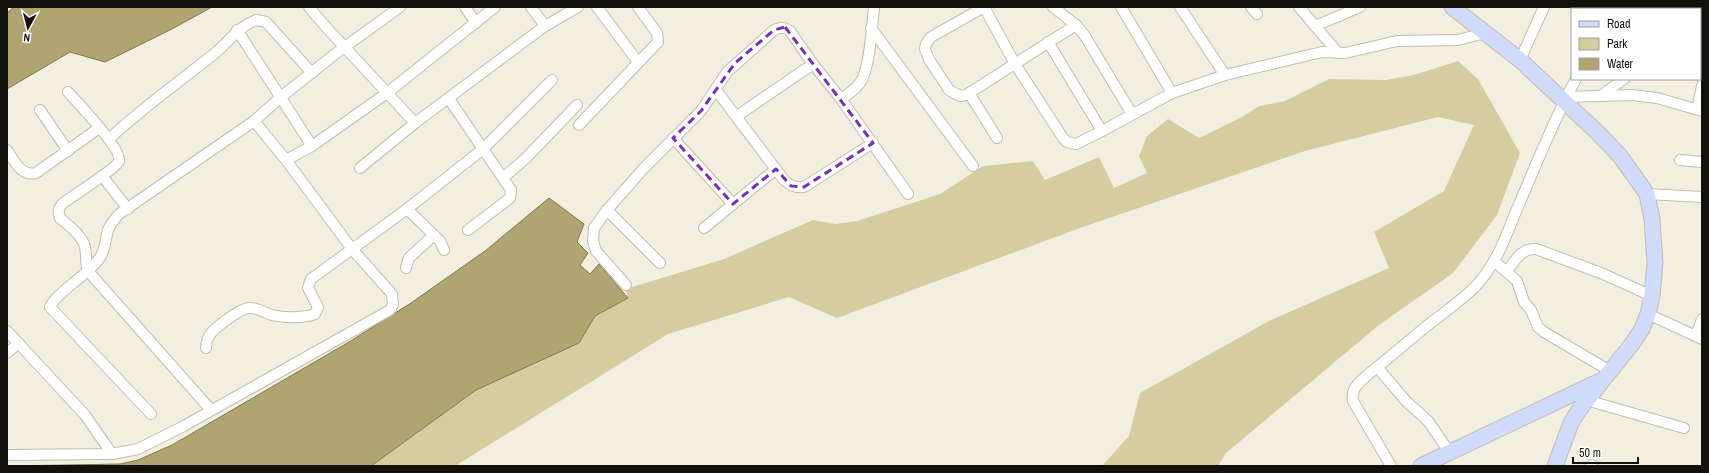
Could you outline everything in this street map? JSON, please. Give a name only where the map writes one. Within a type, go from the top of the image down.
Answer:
[{"type":"main road","points":[[1452,7],[1520,60],[1565,99],[1620,156],[1647,194],[1652,219],[1655,263],[1652,296],[1648,314],[1642,329],[1586,400],[1571,423],[1555,466]]},
{"type":"main road","points":[[1421,466],[1450,454],[1606,376]]},
{"type":"street","points":[[309,7],[344,48],[415,124]]},
{"type":"street","points":[[151,414],[50,307],[56,297],[88,272],[100,258],[105,248],[108,230],[112,222],[119,214],[254,121],[280,97],[400,7]]},
{"type":"street","points":[[465,7],[476,23]]},
{"type":"street","points":[[286,160],[312,146],[387,93],[496,7]]},
{"type":"street","points":[[531,7],[545,26]]},
{"type":"street","points":[[360,168],[415,124],[545,26],[578,7]]},
{"type":"street","points":[[597,7],[638,62]]},
{"type":"street","points":[[579,125],[638,62],[657,46],[659,38],[657,33],[638,7]]},
{"type":"street","points":[[841,99],[853,90],[863,79],[866,69],[874,7]]},
{"type":"street","points":[[1076,24],[1015,64],[960,96],[949,90],[930,61],[925,49],[926,44],[931,37],[984,7],[1015,64],[1067,142],[1076,144],[1172,94],[1225,75],[1322,52],[1338,53],[1397,41],[1458,40],[1485,33]]},
{"type":"street","points":[[1053,7],[1076,24],[1085,36],[1132,114]]},
{"type":"street","points":[[1121,7],[1172,94]]},
{"type":"street","points":[[1180,7],[1225,75]]},
{"type":"street","points":[[1299,7],[1338,53]]},
{"type":"street","points":[[1316,26],[1343,11],[1360,7]]},
{"type":"street","points":[[1520,60],[1544,7]]},
{"type":"street","points":[[109,139],[130,120],[217,51],[237,30],[256,20],[266,22],[312,73]]},
{"type":"street","points":[[626,285],[596,251],[593,241],[594,228],[607,210],[673,138],[701,111],[727,72],[735,63],[774,30],[780,27],[785,27],[790,31],[873,143],[908,194]]},
{"type":"street","points":[[871,28],[973,166]]},
{"type":"street","points":[[237,30],[312,146]]},
{"type":"street","points":[[1048,42],[1102,131]]},
{"type":"street","points":[[737,116],[813,64]]},
{"type":"street","points":[[206,348],[209,335],[216,327],[243,310],[249,308],[280,316],[310,316],[315,314],[318,307],[308,288],[311,279],[407,208],[483,149],[552,80]]},
{"type":"street","points":[[1391,466],[1353,401],[1352,396],[1358,384],[1377,367],[1437,318],[1463,299],[1478,284],[1495,262],[1546,138],[1575,80]]},
{"type":"street","points":[[1602,95],[1623,80]]},
{"type":"street","points":[[1565,99],[1602,95],[1632,95],[1657,98],[1699,110],[1702,86]]},
{"type":"street","points":[[716,90],[776,169],[791,186],[797,188],[804,187],[873,143]]},
{"type":"street","points":[[68,92],[109,139],[119,156],[119,161],[102,176],[62,204],[59,208],[58,214],[60,218],[82,240],[85,247],[86,266],[88,272],[211,410]]},
{"type":"street","points":[[969,92],[998,138]]},
{"type":"street","points":[[449,99],[511,190],[510,198],[468,230]]},
{"type":"street","points":[[503,178],[525,159],[577,105]]},
{"type":"street","points":[[40,110],[68,151]]},
{"type":"street","points":[[7,455],[112,454],[138,448],[182,427],[390,310],[393,305],[392,294],[352,249],[286,160],[254,121]]},
{"type":"street","points":[[7,150],[22,171],[31,175],[36,174],[100,128]]},
{"type":"street","points":[[673,138],[733,204]]},
{"type":"street","points":[[1680,160],[1702,162]]},
{"type":"street","points":[[704,228],[776,169]]},
{"type":"street","points":[[102,176],[128,209]]},
{"type":"street","points":[[1647,194],[1702,197]]},
{"type":"street","points":[[407,208],[443,245],[444,250]]},
{"type":"street","points":[[607,210],[660,263]]},
{"type":"street","points":[[406,268],[410,258],[434,235]]},
{"type":"street","points":[[1507,271],[1521,253],[1529,248],[1536,249],[1602,273],[1652,296]]},
{"type":"street","points":[[1495,262],[1517,281],[1524,302],[1531,310],[1538,327],[1606,376]]},
{"type":"street","points":[[1648,314],[1699,337],[1702,318]]},
{"type":"street","points":[[7,331],[85,415],[112,454]]},
{"type":"street","points":[[7,353],[18,343]]},
{"type":"street","points":[[1377,367],[1406,401],[1428,421],[1450,454]]},
{"type":"street","points":[[1586,400],[1684,428]]},
{"type":"highlighted area","points":[[785,27],[873,143],[804,187],[791,186],[776,169],[733,204],[673,138],[701,111],[735,63],[774,30]]},
{"type":"green space","points":[[1458,61],[1478,79],[1520,153],[1497,215],[1453,273],[1379,325],[1226,453],[1218,466],[1102,466],[1129,436],[1140,393],[1269,321],[1389,268],[1374,232],[1444,191],[1474,125],[1438,117],[1305,151],[1080,228],[837,318],[789,297],[668,334],[455,466],[371,466],[476,390],[579,343],[595,316],[628,298],[626,289],[724,259],[813,220],[835,224],[857,221],[940,194],[983,166],[1033,161],[1045,180],[1099,157],[1114,188],[1147,173],[1139,156],[1147,136],[1168,119],[1199,138],[1242,117],[1259,106],[1285,101],[1329,79],[1386,80],[1414,75]]},
{"type":"water","points":[[14,7],[212,7],[170,30],[105,62],[70,52],[7,89],[7,13]]},
{"type":"water","points":[[549,198],[584,224],[577,242],[588,253],[580,265],[590,274],[599,264],[628,298],[595,316],[579,343],[476,390],[371,466],[7,466],[120,464],[138,460],[172,445],[349,342],[411,303],[485,251]]}]
